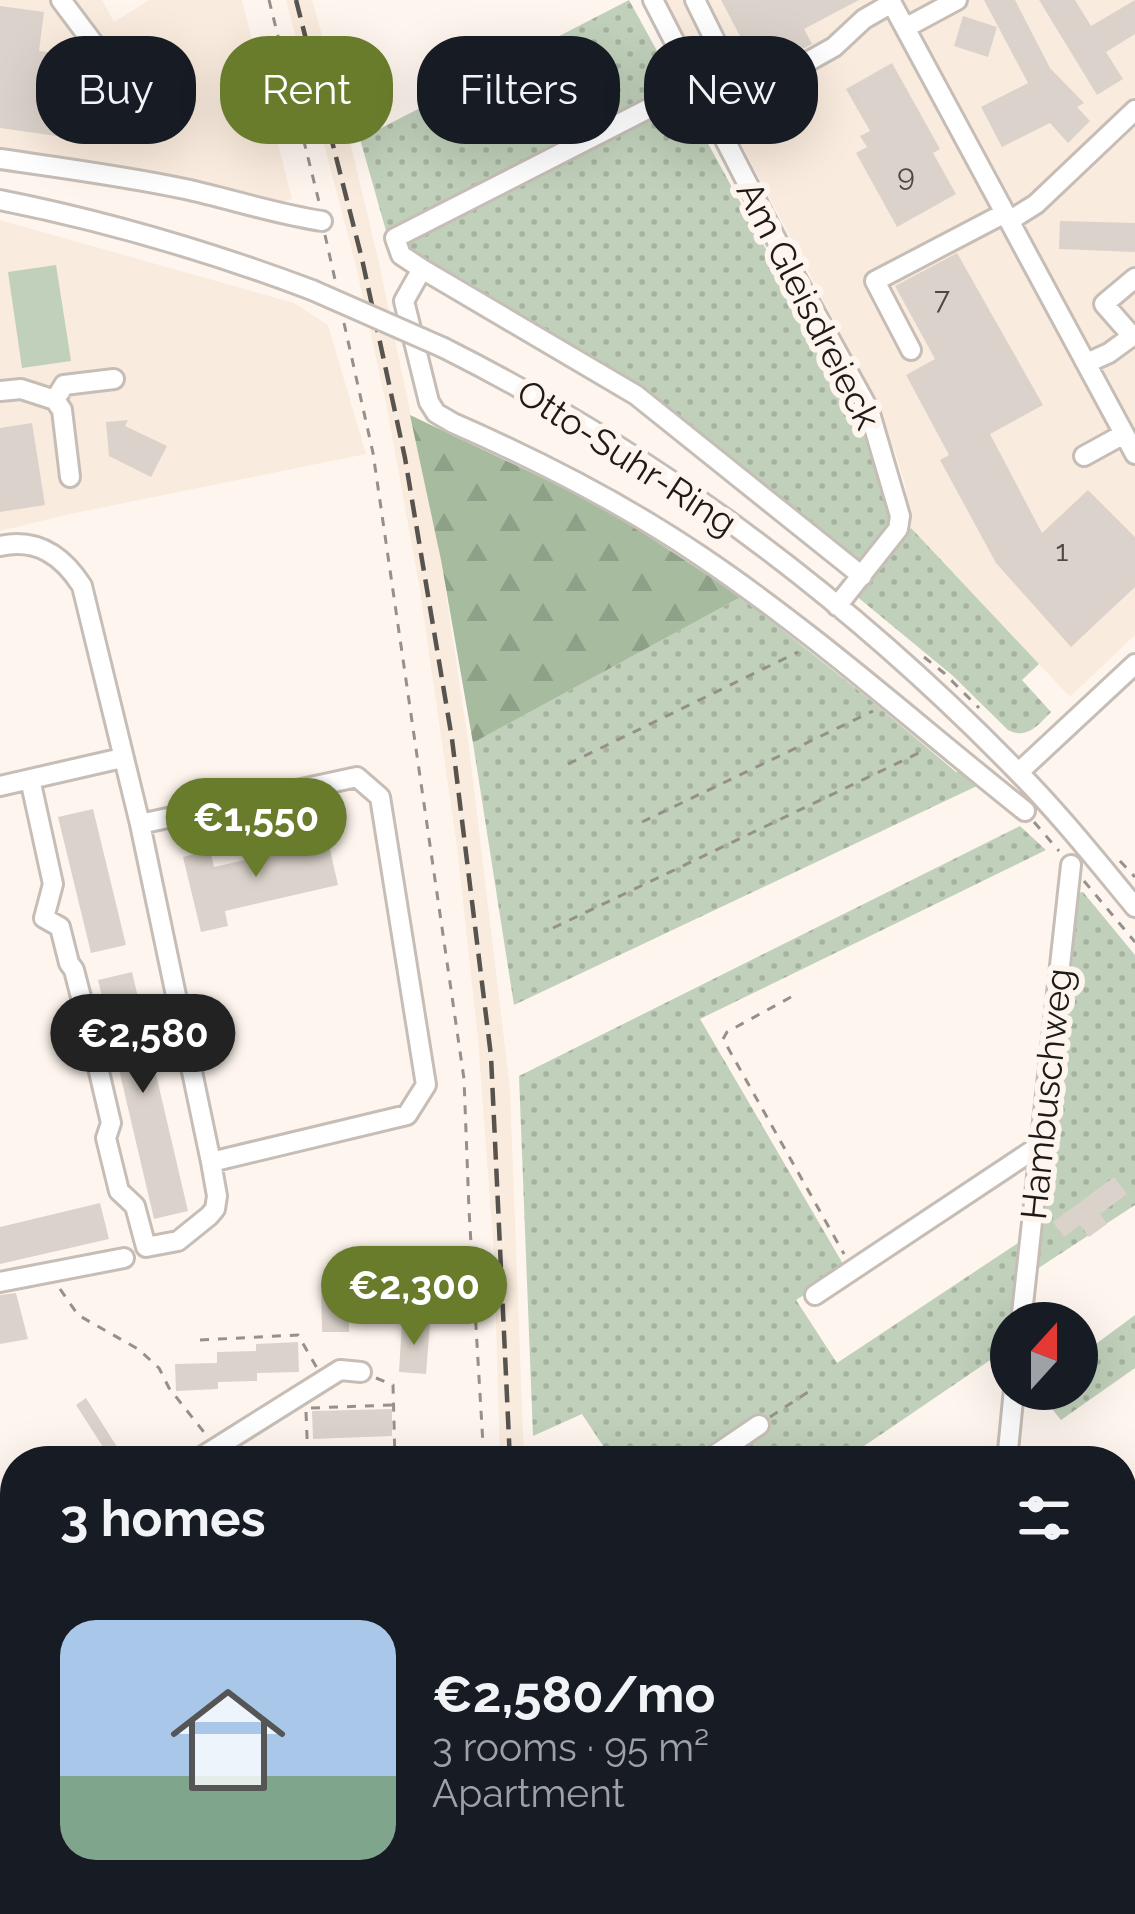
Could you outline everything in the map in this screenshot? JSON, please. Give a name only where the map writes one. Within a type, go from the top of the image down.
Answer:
[{"type":"street","points":[[61,0],[89,36]]},
{"type":"street","name":"Am Gleisdreieck","points":[[653,0],[671,36]]},
{"type":"street","points":[[695,0],[744,90],[770,82],[834,46],[891,1],[1135,454]]},
{"type":"street","points":[[905,28],[957,0]]},
{"type":"street","points":[[911,350],[875,281],[1036,204],[1135,110]]},
{"type":"street","points":[[644,111],[395,238],[401,255],[636,395],[862,576]]},
{"type":"street","name":"Am Gleisdreieck","points":[[726,144],[869,410],[900,516],[898,529],[837,606]]},
{"type":"street","points":[[0,159],[189,190],[322,221]]},
{"type":"street","name":"Otto-Suhr-Ring","points":[[0,200],[125,229],[312,290],[444,349],[557,408],[662,473],[837,606],[951,705],[1019,772],[1135,907]]},
{"type":"street","points":[[422,269],[404,301],[429,402],[436,412],[622,506],[703,557],[818,643],[1025,811]]},
{"type":"street","points":[[1087,363],[1134,335],[1105,304],[1135,278]]},
{"type":"street","points":[[55,400],[64,385],[114,379]]},
{"type":"street","points":[[0,391],[22,388],[55,400],[62,410],[70,477]]},
{"type":"street","points":[[1084,456],[1124,434]]},
{"type":"street","points":[[0,546],[38,545],[71,568],[82,586],[140,824],[217,1196],[209,1216],[178,1241],[146,1247],[135,1206],[119,1191],[106,1138],[111,1123],[74,970],[61,927],[44,918],[53,884],[30,779]]},
{"type":"street","points":[[1019,772],[1135,664]]},
{"type":"street","points":[[0,786],[122,758]]},
{"type":"street","points":[[140,824],[357,777],[380,797],[426,1085],[407,1115],[212,1162]]},
{"type":"street","name":"Hambuschweg","points":[[1023,1302],[1071,865]]},
{"type":"street","points":[[815,1295],[1040,1146]]},
{"type":"street","points":[[0,1282],[124,1258]]},
{"type":"street","points":[[220,1446],[340,1370],[361,1372]]},
{"type":"street","points":[[1008,1446],[1012,1410]]},
{"type":"street","points":[[728,1446],[759,1425]]},
{"type":"path","points":[[269,0],[337,291]]},
{"type":"path","points":[[342,314],[373,453],[464,1079],[482,1446]]},
{"type":"path","points":[[568,764],[818,643]]},
{"type":"path","points":[[642,822],[892,702]]},
{"type":"path","points":[[553,928],[940,743]]},
{"type":"path","points":[[1025,811],[1135,942]]},
{"type":"path","points":[[791,997],[727,1032],[723,1039],[853,1270]]},
{"type":"path","points":[[57,1269],[60,1288],[78,1315],[138,1349],[158,1367],[215,1446]]},
{"type":"path","points":[[200,1340],[298,1335],[324,1379]]},
{"type":"path","points":[[361,1372],[393,1385],[394,1446]]},
{"type":"path","points":[[759,1425],[808,1392]]},
{"type":"path","points":[[307,1446],[306,1408],[393,1405]]},
{"type":"shaded area","points":[[0,0],[102,0],[114,22],[149,0],[242,0],[251,36],[220,36],[220,144],[278,144],[292,199],[270,206],[0,152]]},
{"type":"shaded area","points":[[286,0],[312,0],[322,36],[295,36]]},
{"type":"shaded area","points":[[666,0],[1135,0],[1135,635],[1070,697],[911,528],[905,484],[866,382],[741,144],[818,144],[818,36],[685,36]]},
{"type":"shaded area","points":[[324,144],[351,144],[441,560],[510,1089],[523,1446],[500,1446],[494,1254],[478,1039],[457,847],[420,590],[387,408]]},
{"type":"shaded area","points":[[0,220],[294,303],[328,325],[366,454],[0,531]]},
{"type":"green space","points":[[629,0],[649,36],[644,36],[644,144],[708,144],[845,393],[898,513],[860,569],[733,460],[622,377],[524,317],[390,245],[361,144],[393,144],[393,122],[417,110],[417,144],[620,144],[620,36],[559,36]]},
{"type":"green space","points":[[56,265],[71,361],[22,368],[8,272]]},
{"type":"green space","points":[[410,415],[602,506],[741,597],[473,743]]},
{"type":"green space","points":[[911,528],[1039,664],[1022,680],[1051,712],[1032,730],[1008,730],[952,675],[855,595]]},
{"type":"green space","points":[[741,597],[956,772],[963,770],[979,785],[514,1005],[473,743]]},
{"type":"green space","points":[[1020,826],[1046,850],[700,1019],[846,1269],[796,1300],[837,1363],[1018,1243],[1012,1302],[990,1302],[990,1360],[864,1446],[603,1446],[582,1414],[533,1436],[519,1076]]},
{"type":"green space","points":[[1083,892],[1135,955],[1135,1205],[1037,1269],[1075,893]]},
{"type":"green space","points":[[1135,1315],[1135,1368],[1098,1394],[1098,1342]]},
{"type":"green space","points":[[1053,1410],[1075,1410],[1061,1420]]},
{"type":"building","points":[[721,0],[859,0],[804,29],[808,36],[740,36]]},
{"type":"building","points":[[984,0],[1015,0],[1050,68],[1084,103],[1077,107],[1090,121],[1068,143],[1050,123],[1002,147],[981,107],[1028,83]]},
{"type":"building","points":[[1039,0],[1075,0],[1091,26],[1135,0],[1135,34],[1106,52],[1123,79],[1097,95]]},
{"type":"building","points":[[0,6],[44,12],[41,36],[36,36],[36,133],[0,128]]},
{"type":"building","points":[[963,16],[997,27],[988,57],[954,46]]},
{"type":"building","points":[[892,63],[940,149],[933,153],[956,194],[897,227],[856,153],[867,147],[860,136],[870,131],[846,89]]},
{"type":"building","points":[[1060,221],[1135,223],[1135,252],[1059,249]]},
{"type":"building","points":[[957,253],[1043,405],[990,434],[1042,533],[1088,490],[1135,537],[1135,587],[1071,647],[996,563],[940,460],[949,455],[906,375],[935,359],[895,286]]},
{"type":"building","points":[[128,420],[125,426],[167,446],[151,477],[109,456],[106,422]]},
{"type":"building","points":[[32,423],[45,505],[0,512],[0,428]]},
{"type":"building","points":[[93,809],[126,945],[91,953],[58,817]]},
{"type":"building","points":[[328,841],[338,885],[225,911],[228,926],[201,932],[183,857],[210,850],[214,867]]},
{"type":"building","points":[[132,972],[188,1211],[154,1219],[98,980]]},
{"type":"building","points":[[1114,1177],[1127,1194],[1100,1214],[1107,1224],[1089,1237],[1080,1225],[1064,1237],[1053,1222]]},
{"type":"building","points":[[100,1203],[109,1239],[0,1264],[0,1227]]},
{"type":"building","points":[[321,1281],[349,1281],[349,1332],[322,1332]]},
{"type":"building","points":[[16,1293],[28,1339],[0,1344],[0,1295]]},
{"type":"building","points":[[402,1322],[430,1323],[426,1374],[399,1372]]},
{"type":"building","points":[[298,1342],[299,1372],[257,1373],[257,1381],[218,1382],[218,1389],[176,1391],[175,1364],[217,1363],[217,1352],[256,1351],[256,1344]]},
{"type":"building","points":[[86,1398],[116,1446],[102,1446],[76,1405]]},
{"type":"building","points":[[392,1409],[392,1436],[313,1439],[312,1411]]},
{"type":"railway","points":[[296,0],[362,259],[405,458],[452,739],[491,1056],[509,1446]]}]
